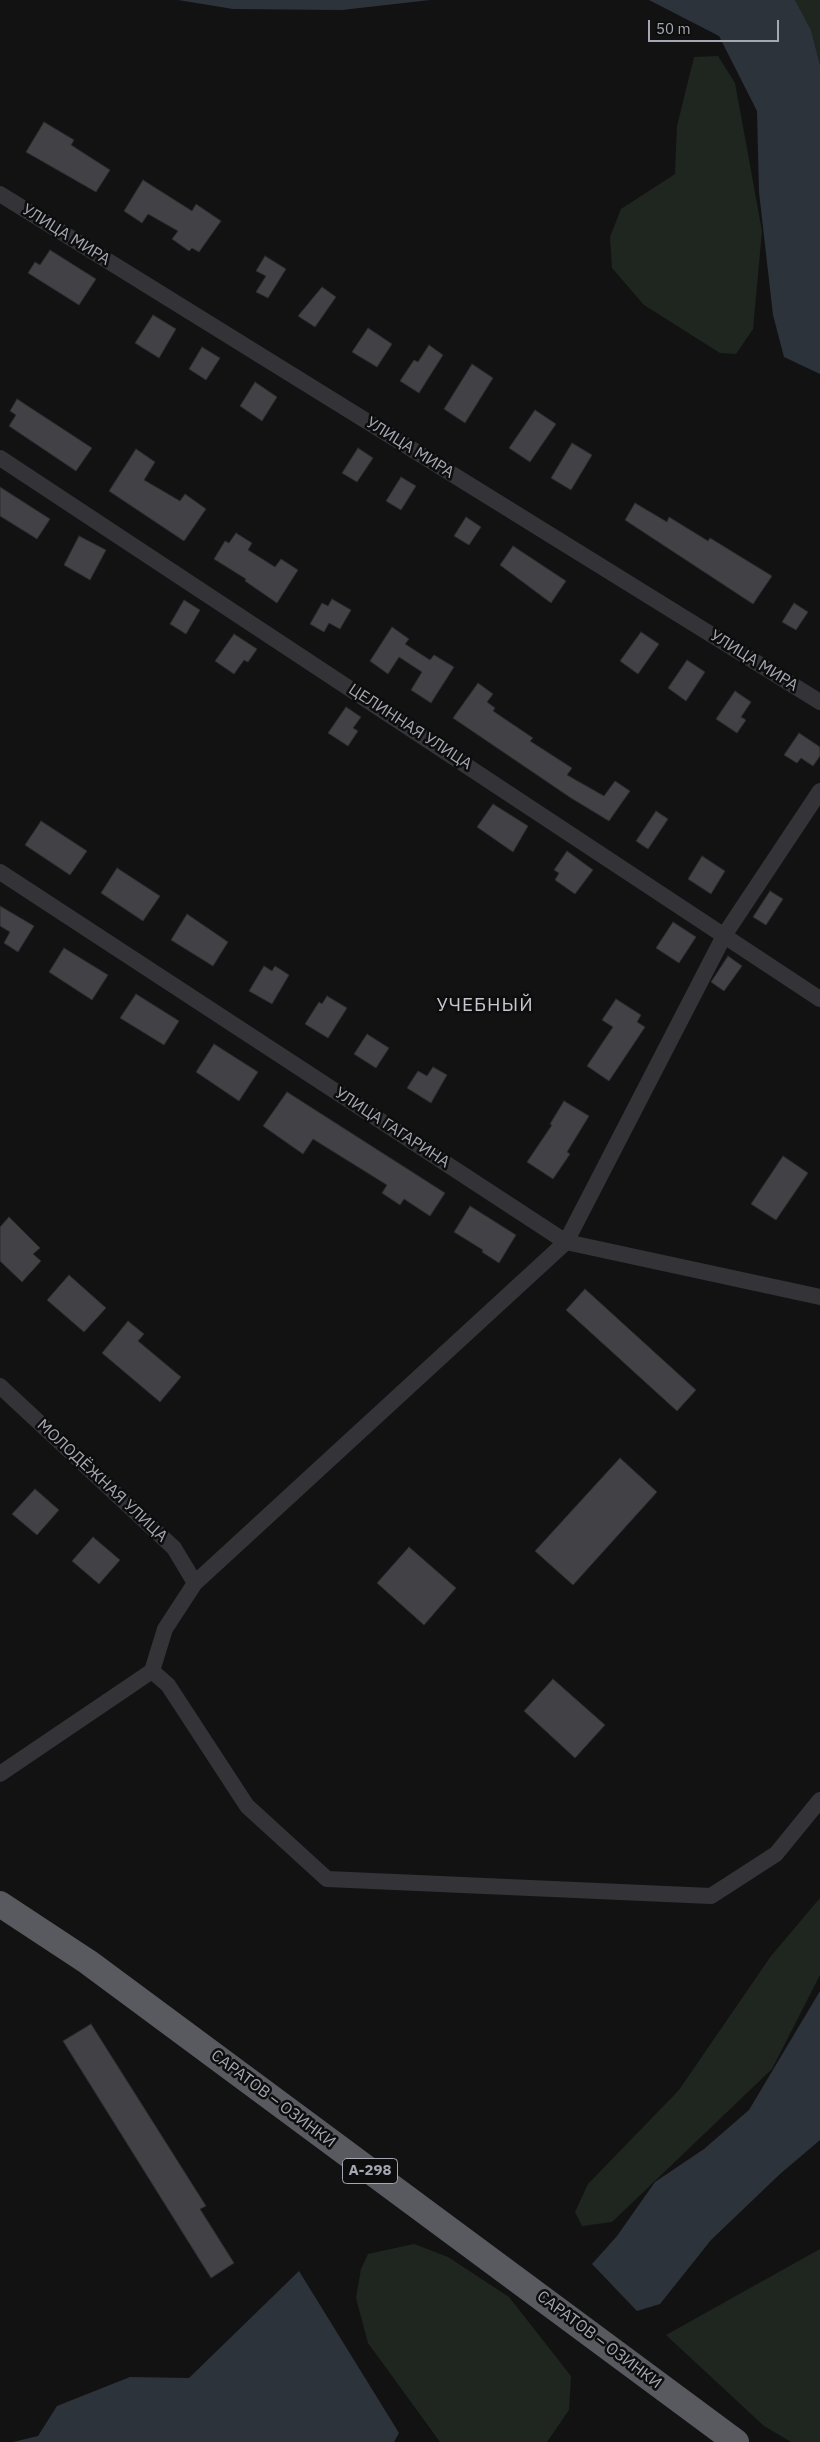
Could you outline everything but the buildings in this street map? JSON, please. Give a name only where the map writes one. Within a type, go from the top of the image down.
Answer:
[{"type":"highway","name":"САРАТОВ – ОЗИНКИ","points":[[0,1904],[88,1962],[736,2442]]},
{"type":"street","name":"УЛИЦА МИРА","points":[[0,194],[820,702]]},
{"type":"street","name":"ЦЕЛИННАЯ УЛИЦА","points":[[0,458],[725,934],[820,999]]},
{"type":"street","points":[[0,1774],[152,1671],[165,1629],[195,1583],[566,1242],[725,934],[820,791]]},
{"type":"street","name":"УЛИЦА ГАГАРИНА","points":[[0,872],[566,1242],[820,1297]]},
{"type":"street","name":"МОЛОДЁЖНАЯ УЛИЦА","points":[[0,1386],[174,1548],[195,1583]]},
{"type":"street","points":[[152,1671],[168,1685],[247,1806],[327,1879],[711,1896],[776,1854],[820,1800]]},
{"type":"shaded area","points":[[178,0],[430,0],[342,10],[233,9]]},
{"type":"shaded area","points":[[649,0],[795,0],[811,30],[820,65],[820,374],[784,357],[773,315],[759,192],[757,111],[719,36]]},
{"type":"shaded area","points":[[795,0],[820,0],[820,65],[811,30]]},
{"type":"shaded area","points":[[718,56],[735,83],[762,231],[753,329],[736,354],[720,353],[644,305],[612,268],[610,237],[621,209],[675,174],[677,126],[694,57]]},
{"type":"shaded area","points":[[820,1898],[820,1975],[772,2069],[612,2222],[582,2226],[575,2212],[588,2184],[679,2090],[771,1956]]},
{"type":"shaded area","points":[[820,1991],[820,2140],[780,2174],[711,2240],[660,2304],[637,2311],[592,2264],[617,2236],[655,2182],[704,2149],[749,2110]]},
{"type":"shaded area","points":[[414,2244],[448,2257],[509,2297],[571,2376],[569,2410],[547,2442],[440,2442],[368,2343],[356,2298],[361,2269],[368,2254]]},
{"type":"shaded area","points":[[820,2249],[820,2442],[791,2442],[764,2426],[666,2335]]},
{"type":"shaded area","points":[[299,2271],[399,2433],[394,2442],[13,2442],[38,2436],[57,2406],[130,2377],[189,2378]]},
{"type":"district","name":"УЧЕБНЫЙ","points":[[485,1006]]}]
